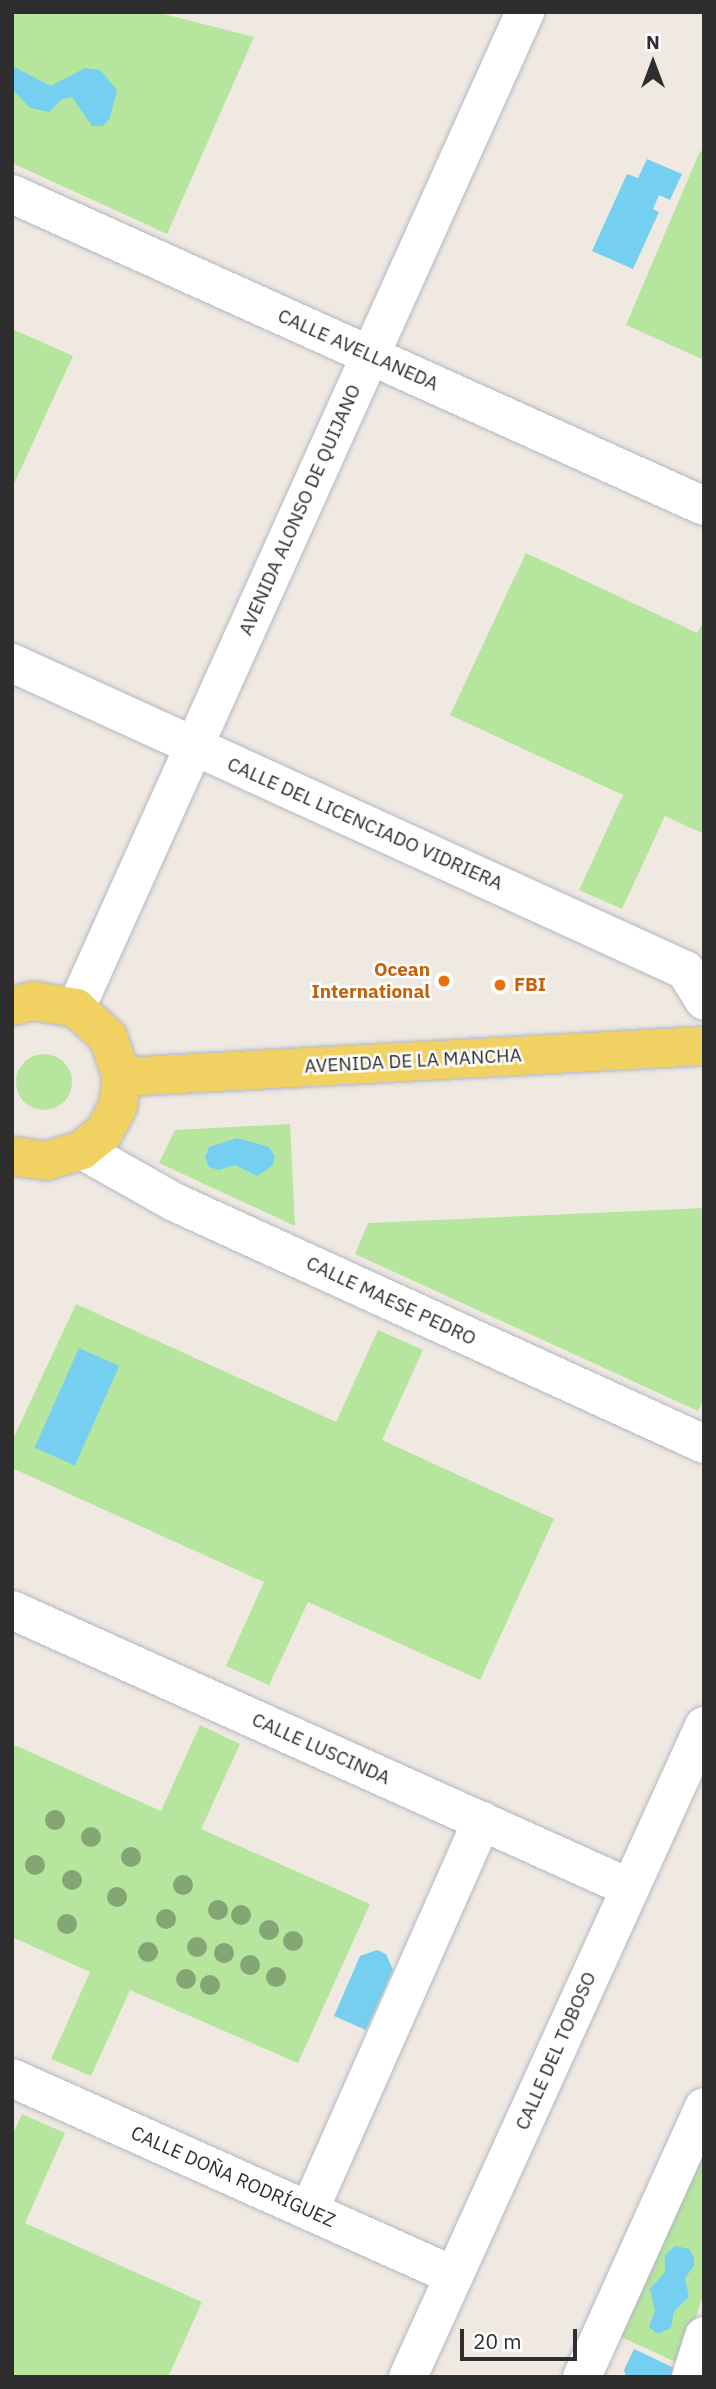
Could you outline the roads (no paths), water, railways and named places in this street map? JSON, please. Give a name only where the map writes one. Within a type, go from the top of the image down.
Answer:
[{"type":"main road","points":[[12,1006],[34,1000],[76,1008],[108,1037],[122,1077],[118,1107],[108,1123],[82,1150],[47,1161],[12,1156]]},
{"type":"main road","name":"AVENIDA DE LA MANCHA","points":[[122,1077],[704,1046]]},
{"type":"street","name":"AVENIDA ALONSO DE QUIJANO","points":[[76,1008],[525,12]]},
{"type":"street","name":"CALLE AVELLANEDA","points":[[12,194],[704,506]]},
{"type":"street","name":"CALLE DEL LICENCIADO VIDRIERA","points":[[12,663],[685,970],[704,1000]]},
{"type":"street","name":"CALLE MAESE PEDRO","points":[[82,1150],[174,1202],[704,1444]]},
{"type":"street","name":"CALLE LUSCINDA","points":[[12,1610],[631,1888]]},
{"type":"street","name":"CALLE DEL TOBOSO","points":[[408,2377],[704,1726]]},
{"type":"street","points":[[309,2211],[482,1821]]},
{"type":"street","name":"CALLE DOÑA RODRÍGUEZ","points":[[12,2078],[454,2276]]},
{"type":"street","points":[[582,2377],[704,2107]]},
{"type":"street","points":[[691,2377],[704,2336]]},
{"type":"water","points":[[12,66],[51,86],[85,68],[100,70],[117,90],[110,118],[103,126],[92,126],[72,97],[62,99],[49,112],[30,108],[14,91]]},
{"type":"water","points":[[647,159],[682,174],[670,200],[659,195],[653,209],[659,212],[633,269],[592,251],[627,174],[638,178]]},
{"type":"water","points":[[237,1138],[269,1147],[275,1157],[272,1166],[257,1176],[235,1165],[219,1170],[209,1167],[205,1157],[209,1147]]},
{"type":"water","points":[[79,1348],[119,1366],[75,1465],[35,1448]]},
{"type":"water","points":[[377,1950],[386,1954],[393,1970],[366,2030],[334,2016],[360,1956]]},
{"type":"water","points":[[675,2246],[689,2249],[694,2257],[694,2266],[685,2278],[689,2297],[674,2311],[671,2328],[658,2334],[649,2327],[655,2310],[650,2289],[665,2272],[665,2255]]},
{"type":"water","points":[[634,2349],[674,2368],[670,2377],[626,2376],[624,2370]]},
{"type":"place","name":"Ocean International","points":[[444,981]]},
{"type":"place","name":"FBI","points":[[500,985]]}]
